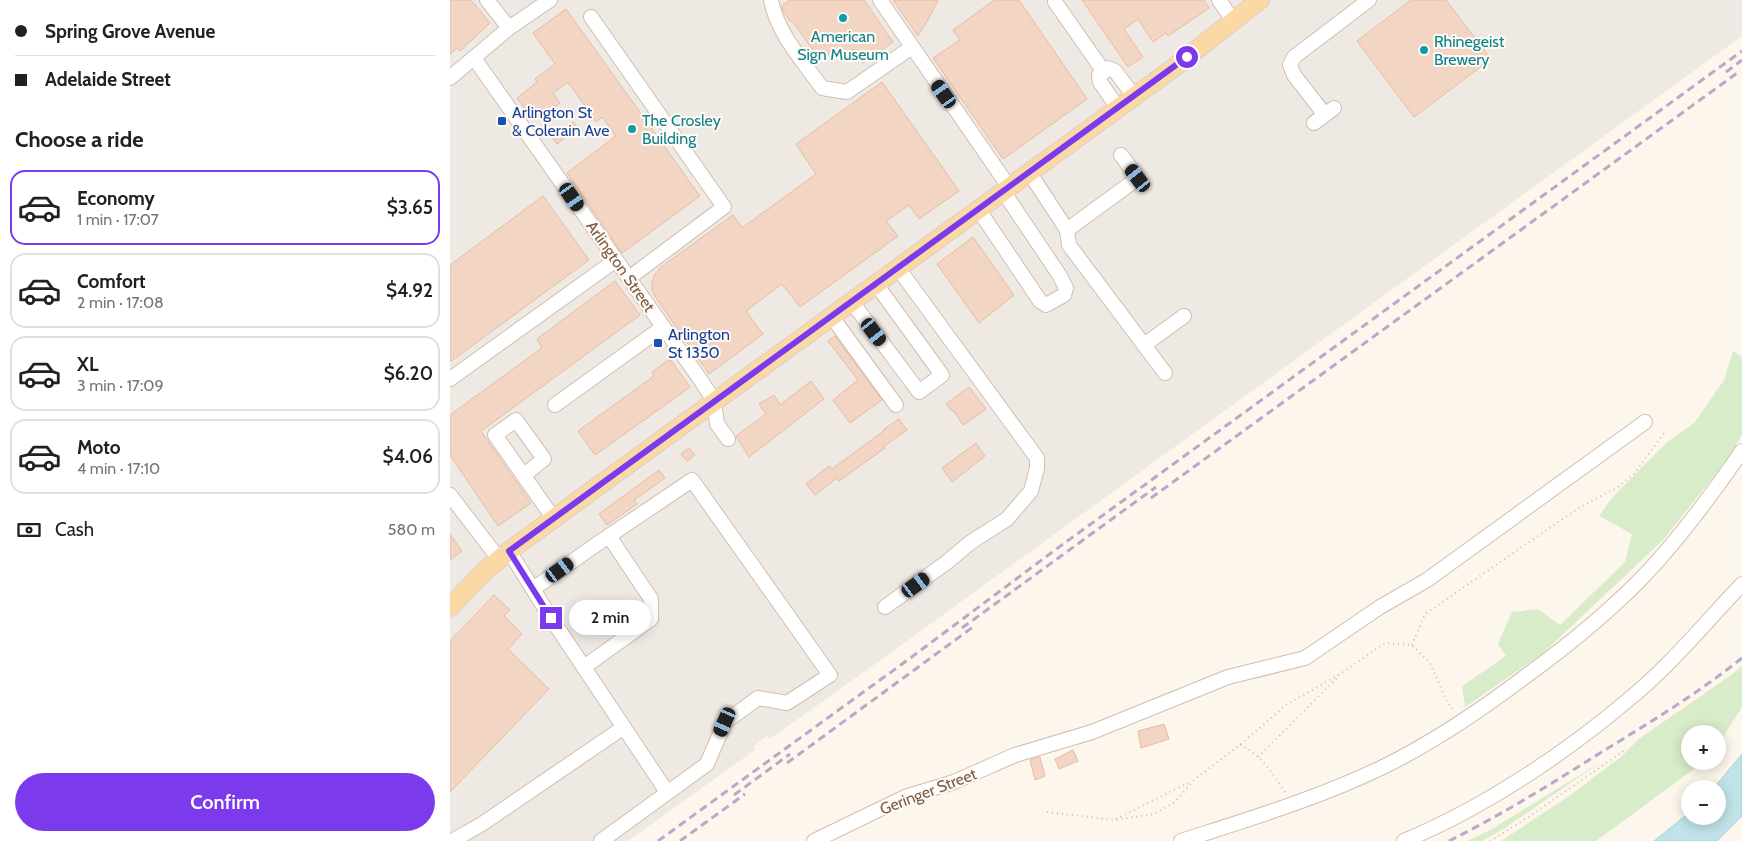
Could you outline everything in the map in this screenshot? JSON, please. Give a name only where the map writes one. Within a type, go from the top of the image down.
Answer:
[{"type":"main road","points":[[450,607],[473,582],[504,555],[1118,108],[1234,22],[1260,0]]},
{"type":"street","points":[[487,0],[509,28]]},
{"type":"street","points":[[450,78],[509,28],[550,0]]},
{"type":"street","points":[[772,0],[780,28],[822,88],[846,92],[912,47]]},
{"type":"street","points":[[880,0],[1006,189],[1060,276],[1066,288],[1064,295],[1046,305],[1040,301],[978,209]]},
{"type":"street","points":[[1219,0],[1234,22]]},
{"type":"street","points":[[1324,115],[1294,75],[1290,65],[1294,57],[1369,0]]},
{"type":"street","points":[[1055,2],[1104,72]]},
{"type":"street","points":[[591,17],[724,207],[629,278]]},
{"type":"street","name":"Arlington Street","points":[[474,58],[714,401]]},
{"type":"street","points":[[1118,108],[1100,82],[1099,76],[1108,68],[1115,71],[1134,96]]},
{"type":"street","points":[[1067,230],[1138,178],[1121,155]]},
{"type":"street","points":[[1029,172],[1067,230],[1069,245],[1164,373]]},
{"type":"street","points":[[450,379],[616,260]]},
{"type":"street","points":[[885,607],[971,542],[1007,519],[1031,491],[1037,468],[1037,458],[898,268]]},
{"type":"street","points":[[852,302],[919,392],[942,375],[876,284]]},
{"type":"street","points":[[1144,345],[1184,316]]},
{"type":"street","points":[[832,317],[896,404]]},
{"type":"street","points":[[555,405],[663,327]]},
{"type":"street","points":[[714,401],[717,424],[728,439]]},
{"type":"street","name":"Geringer Street","points":[[814,841],[905,797],[954,782],[1015,755],[1092,732],[1228,677],[1306,658],[1380,607],[1427,580],[1645,422]]},
{"type":"street","points":[[1181,841],[1312,797],[1382,767],[1427,743],[1486,706],[1598,619],[1640,580],[1682,532],[1722,481],[1742,450]]},
{"type":"street","points":[[524,475],[554,519]]},
{"type":"street","points":[[533,590],[692,480],[830,675],[787,703],[758,698],[725,722],[707,764],[602,841]]},
{"type":"street","points":[[450,495],[533,590],[667,792]]},
{"type":"street","points":[[584,667],[651,619],[651,599],[609,536]]},
{"type":"street","points":[[1404,841],[1427,831],[1495,794],[1570,746],[1629,700],[1677,655],[1742,584]]},
{"type":"street","points":[[452,841],[482,824],[624,727]]},
{"type":"path","points":[[1412,645],[1425,614],[1580,507],[1618,487],[1634,474],[1664,433]]},
{"type":"path","points":[[1114,820],[1146,806],[1195,779],[1240,745],[1286,705],[1340,674],[1385,643],[1412,645],[1430,663],[1447,702],[1462,721]]},
{"type":"path","points":[[1258,757],[1340,674]]},
{"type":"path","points":[[1240,745],[1250,750],[1265,763],[1292,804]]},
{"type":"path","points":[[1490,841],[1530,816],[1625,750]]},
{"type":"path","points":[[1047,812],[1114,820],[1154,814],[1175,802],[1195,779]]},
{"type":"shaded area","points":[[450,0],[1742,0],[1742,36],[878,662],[770,739],[767,736],[753,747],[755,750],[628,841],[450,841]]},
{"type":"green space","points":[[1733,351],[1742,357],[1742,434],[1731,455],[1663,540],[1542,654],[1465,707],[1462,686],[1506,656],[1498,644],[1512,612],[1538,609],[1560,625],[1625,562],[1632,534],[1599,516],[1611,499],[1666,443],[1695,422],[1724,380]]},
{"type":"green space","points":[[1742,666],[1742,707],[1726,732],[1726,725],[1681,725],[1681,770],[1693,770],[1596,841],[1501,841],[1569,796],[1622,756],[1640,738]]},
{"type":"green space","points":[[1601,762],[1505,828],[1482,841],[1467,841],[1492,829]]},
{"type":"water","points":[[1742,754],[1742,816],[1717,841],[1654,841],[1681,819],[1681,825],[1726,825],[1726,780],[1720,780]]},
{"type":"building","points":[[450,0],[471,0],[490,23],[460,51],[457,48],[450,54]]},
{"type":"building","points":[[790,0],[864,0],[893,42],[863,63],[853,49],[840,58],[833,50],[820,60],[783,11],[782,6]]},
{"type":"building","points":[[893,0],[938,0],[918,36]]},
{"type":"building","points":[[994,0],[1019,0],[1087,99],[1003,159],[933,58],[960,40],[953,30]]},
{"type":"building","points":[[1082,0],[1204,0],[1209,8],[1168,36],[1166,33],[1153,42],[1138,19],[1124,29],[1143,57],[1128,67]]},
{"type":"building","name":"Rhinegeist Brewery","points":[[1411,0],[1446,0],[1491,59],[1414,117],[1357,41]]},
{"type":"building","name":"The Crosley Building","points":[[566,9],[700,196],[622,253],[567,173],[616,136],[602,117],[596,122],[568,82],[553,93],[560,103],[539,118],[532,108],[527,112],[517,98],[537,82],[535,79],[555,64],[533,33]]},
{"type":"building","points":[[882,82],[959,191],[919,219],[909,205],[886,221],[898,236],[800,307],[782,284],[746,311],[763,334],[709,374],[656,298],[652,290],[655,274],[661,267],[733,215],[742,228],[816,174],[796,144]]},
{"type":"building","points":[[573,122],[578,128],[557,144],[552,137]]},
{"type":"building","points":[[543,196],[589,260],[450,362],[450,265]]},
{"type":"building","points":[[973,237],[1014,295],[979,323],[937,264]]},
{"type":"building","points":[[615,281],[640,315],[481,431],[531,503],[498,526],[450,455],[450,415],[542,348],[537,339]]},
{"type":"building","points":[[835,336],[882,400],[850,423],[833,400],[858,380],[828,341]]},
{"type":"building","points":[[670,359],[690,387],[595,455],[578,431],[654,376],[652,372]]},
{"type":"building","points":[[811,381],[824,399],[749,457],[736,436],[766,414],[759,404],[774,395],[780,405]]},
{"type":"building","points":[[969,387],[986,409],[963,425],[953,410],[946,404]]},
{"type":"building","points":[[899,419],[907,430],[839,481],[837,478],[815,495],[806,484],[829,466],[832,469]]},
{"type":"building","points":[[976,443],[985,456],[952,482],[942,468]]},
{"type":"building","points":[[689,448],[695,455],[687,461],[681,454]]},
{"type":"building","points":[[659,470],[665,478],[634,500],[637,504],[607,525],[599,514]]},
{"type":"building","points":[[450,534],[462,551],[450,560]]},
{"type":"building","points":[[494,595],[510,610],[504,616],[522,634],[508,649],[549,689],[450,792],[450,641]]},
{"type":"building","points":[[1164,724],[1169,739],[1141,748],[1138,731]]},
{"type":"building","points":[[1073,750],[1078,761],[1059,769],[1055,759]]},
{"type":"building","points":[[1040,757],[1045,776],[1035,780],[1030,760]]},
{"type":"railway","points":[[658,841],[1742,51]]},
{"type":"railway","points":[[1726,72],[1742,60]]},
{"type":"railway","points":[[1151,498],[1740,71]]},
{"type":"railway","points":[[962,628],[1156,487]]},
{"type":"railway","points":[[787,763],[973,627]]},
{"type":"railway","points":[[1449,841],[1526,799],[1637,731],[1690,696],[1742,658]]},
{"type":"railway","points":[[734,795],[790,754]]},
{"type":"railway","points":[[680,841],[745,794]]},
{"type":"place","name":"American Sign Museum","points":[[843,18]]},
{"type":"place","name":"Rhinegeist Brewery","points":[[1424,50]]},
{"type":"place","name":"Arlington St & Colerain Ave","points":[[502,121]]},
{"type":"place","name":"The Crosley Building","points":[[632,129]]},
{"type":"place","name":"Arlington St 1350","points":[[658,343]]},
{"type":"route","points":[[551,618],[509,551],[1187,57]]}]
